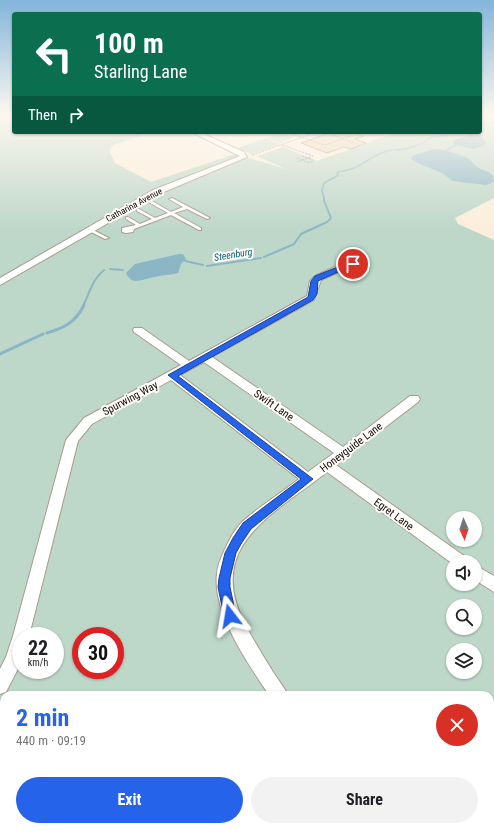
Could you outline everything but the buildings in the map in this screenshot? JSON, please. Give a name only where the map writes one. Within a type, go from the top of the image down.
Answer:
[{"type":"street","points":[[238,153],[245,156]]},
{"type":"street","name":"Catharina Avenue","points":[[0,282],[88,229],[144,198],[242,159],[245,156]]},
{"type":"street","name":"Spurwing Way","points":[[23,627],[70,448],[74,436],[88,421],[205,358],[310,298],[313,294],[315,281],[318,278],[348,264],[361,267]]},
{"type":"street","points":[[138,330],[189,366]]},
{"type":"street","name":"Swift Lane","points":[[205,358],[342,453]]},
{"type":"street","points":[[172,375],[308,479]]},
{"type":"street","name":"Honeyguide Lane","points":[[277,691],[230,616],[226,599],[224,578],[230,553],[247,526],[414,399]]},
{"type":"street","name":"Egret Lane","points":[[327,465],[452,555]]},
{"type":"street","points":[[482,576],[494,585]]},
{"type":"street","name":"Spurwing Way","points":[[0,686],[12,663]]},
{"type":"lane","points":[[144,198],[200,229]]},
{"type":"lane","points":[[171,199],[208,218]]},
{"type":"lane","points":[[132,228],[187,207]]},
{"type":"lane","points":[[138,210],[155,219]]},
{"type":"lane","points":[[127,218],[139,225]]},
{"type":"lane","points":[[88,229],[107,238]]},
{"type":"path","points":[[245,156],[255,153]]},
{"type":"path","points":[[300,159],[308,159],[312,156],[304,153]]},
{"type":"path","points":[[302,156],[305,159],[311,160],[308,159]]},
{"type":"path","points":[[297,158],[303,160]]},
{"type":"path","points":[[298,162],[308,159]]},
{"type":"green space","points":[[0,153],[110,153],[115,163],[151,182],[235,154],[286,169],[257,156],[266,153],[297,153],[317,161],[340,153],[494,153],[494,198],[455,218],[458,224],[494,240],[494,691],[0,691]]},
{"type":"water","points":[[422,153],[458,154],[467,158],[477,167],[490,173],[494,178],[494,182],[486,185],[453,181],[442,173],[411,159],[412,156]]},
{"type":"water","points":[[183,254],[186,259],[181,264],[178,273],[135,281],[132,280],[126,273],[135,264]]},
{"type":"waterway","name":"Steenburg","points":[[324,199],[322,190],[324,183],[337,176],[338,172],[354,168],[383,153]]},
{"type":"waterway","name":"Steenburg","points":[[264,257],[294,244],[301,234],[327,222],[331,218],[324,201]]},
{"type":"waterway","name":"Steenburg","points":[[207,266],[261,258]]},
{"type":"waterway","name":"Steenburg","points":[[185,261],[203,265]]},
{"type":"waterway","name":"Steenburg","points":[[110,269],[123,270]]},
{"type":"waterway","name":"Steenburg","points":[[83,306],[94,282],[104,270]]},
{"type":"waterway","name":"Steenburg","points":[[47,333],[69,324],[81,311],[84,305]]},
{"type":"waterway","name":"Steenburg","points":[[0,354],[43,334]]},
{"type":"route","points":[[230,616],[224,587],[224,578],[230,553],[243,530],[308,479],[172,375],[205,358],[251,330],[312,297],[314,284],[318,278],[348,264],[353,264]]}]
